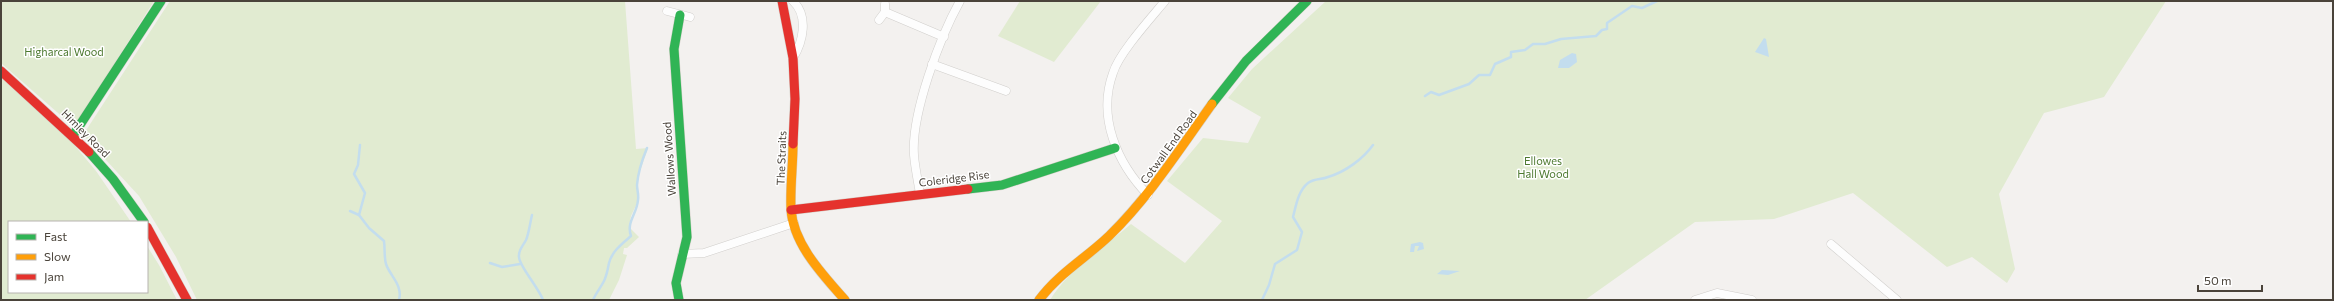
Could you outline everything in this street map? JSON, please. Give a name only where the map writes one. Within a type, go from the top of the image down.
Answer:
[{"type":"street","points":[[74,134],[161,1]]},
{"type":"street","name":"The Straits","points":[[782,1],[793,58],[795,99],[791,210],[802,246],[817,269],[845,300]]},
{"type":"street","points":[[793,1],[800,12],[803,37],[801,45],[793,58]]},
{"type":"street","points":[[920,194],[914,154],[918,118],[932,64],[960,1]]},
{"type":"street","points":[[1148,195],[1130,176],[1115,148],[1107,101],[1113,71],[1139,33],[1165,1]]},
{"type":"street","name":"Cotwall End Road","points":[[1039,300],[1049,286],[1108,236],[1148,195],[1224,87],[1246,61],[1307,1]]},
{"type":"street","points":[[879,20],[885,8],[944,37]]},
{"type":"street","points":[[667,11],[690,17]]},
{"type":"street","name":"Wallows Wood","points":[[679,300],[676,284],[687,237],[674,50],[680,15]]},
{"type":"street","points":[[932,64],[1006,91]]},
{"type":"street","name":"Himley Road","points":[[1,71],[74,134],[121,186],[143,221]]},
{"type":"street","name":"Coleridge Rise","points":[[791,210],[1002,185],[1115,148]]},
{"type":"street","points":[[682,254],[704,253],[794,223]]},
{"type":"street","points":[[148,229],[187,300]]},
{"type":"street","points":[[1832,244],[1897,300]]},
{"type":"street","points":[[1694,300],[1717,293],[1752,300]]},
{"type":"green space","name":"Higharcal Wood","points":[[1,1],[154,1],[74,127],[1,63]]},
{"type":"green space","points":[[170,1],[625,1],[636,149],[648,148],[638,177],[638,201],[631,216],[629,227],[639,237],[627,248],[624,248],[623,254],[627,255],[619,280],[609,300],[197,300],[176,257],[139,196],[83,135]]},
{"type":"green space","points":[[1020,1],[1101,1],[1054,62],[998,36]]},
{"type":"green space","name":"Ellowes Hall Wood","points":[[1326,1],[2166,1],[2104,97],[2044,113],[1999,194],[2015,269],[2007,283],[1972,257],[1947,267],[1853,193],[1774,219],[1695,222],[1585,300],[1050,300],[1077,268],[1131,224],[1185,263],[1222,221],[1167,181],[1203,138],[1248,143],[1261,117],[1228,98],[1252,69]]},
{"type":"green space","points":[[1,78],[60,128],[96,171],[130,221],[8,221],[8,293],[148,293],[148,248],[177,300],[1,300]]},
{"type":"water","points":[[1764,38],[1766,39],[1769,57],[1755,52]]},
{"type":"water","points":[[1572,53],[1576,54],[1577,62],[1569,68],[1558,68],[1560,60]]},
{"type":"water","points":[[1420,242],[1423,243],[1424,249],[1417,251],[1419,246],[1415,246],[1414,252],[1410,252],[1411,244]]},
{"type":"water","points":[[1442,270],[1460,271],[1448,275],[1437,274]]},
{"type":"waterway","points":[[1425,96],[1431,92],[1439,95],[1469,84],[1479,75],[1490,75],[1495,64],[1511,57],[1511,52],[1525,50],[1533,44],[1545,44],[1561,39],[1596,36],[1602,30],[1607,29],[1607,23],[1632,6],[1642,8],[1657,1]]},
{"type":"waterway","points":[[360,145],[358,165],[354,174],[365,193],[359,215],[369,228],[384,241],[386,264],[398,285],[400,295],[399,300]]},
{"type":"waterway","points":[[1262,300],[1269,285],[1275,264],[1297,250],[1302,232],[1293,217],[1302,190],[1311,181],[1334,175],[1347,168],[1364,155],[1373,145]]},
{"type":"waterway","points":[[593,300],[605,279],[610,259],[618,248],[631,236],[630,226],[638,198],[638,175],[647,148]]},
{"type":"waterway","points":[[350,211],[359,215]]},
{"type":"waterway","points":[[532,215],[527,237],[520,250],[519,257],[522,266],[538,289],[543,300]]},
{"type":"waterway","points":[[490,263],[502,267],[520,264]]},
{"type":"traffic: fast","points":[[74,134],[161,1]]},
{"type":"traffic: fast","points":[[1212,104],[1246,61],[1307,1]]},
{"type":"traffic: fast","points":[[679,300],[676,283],[687,237],[674,49],[680,15]]},
{"type":"traffic: fast","points":[[968,189],[1002,185],[1115,148]]},
{"type":"traffic: fast","points":[[89,152],[113,179],[143,221]]},
{"type":"traffic: slow","points":[[1039,300],[1072,266],[1100,244],[1124,221],[1163,173],[1212,104]]},
{"type":"traffic: slow","points":[[793,144],[791,201],[793,222],[803,247],[810,258],[845,300]]},
{"type":"traffic: jam","points":[[782,1],[793,58],[795,99],[793,144]]},
{"type":"traffic: jam","points":[[1,71],[89,152]]},
{"type":"traffic: jam","points":[[791,210],[968,189]]},
{"type":"traffic: jam","points":[[148,229],[187,300]]}]
